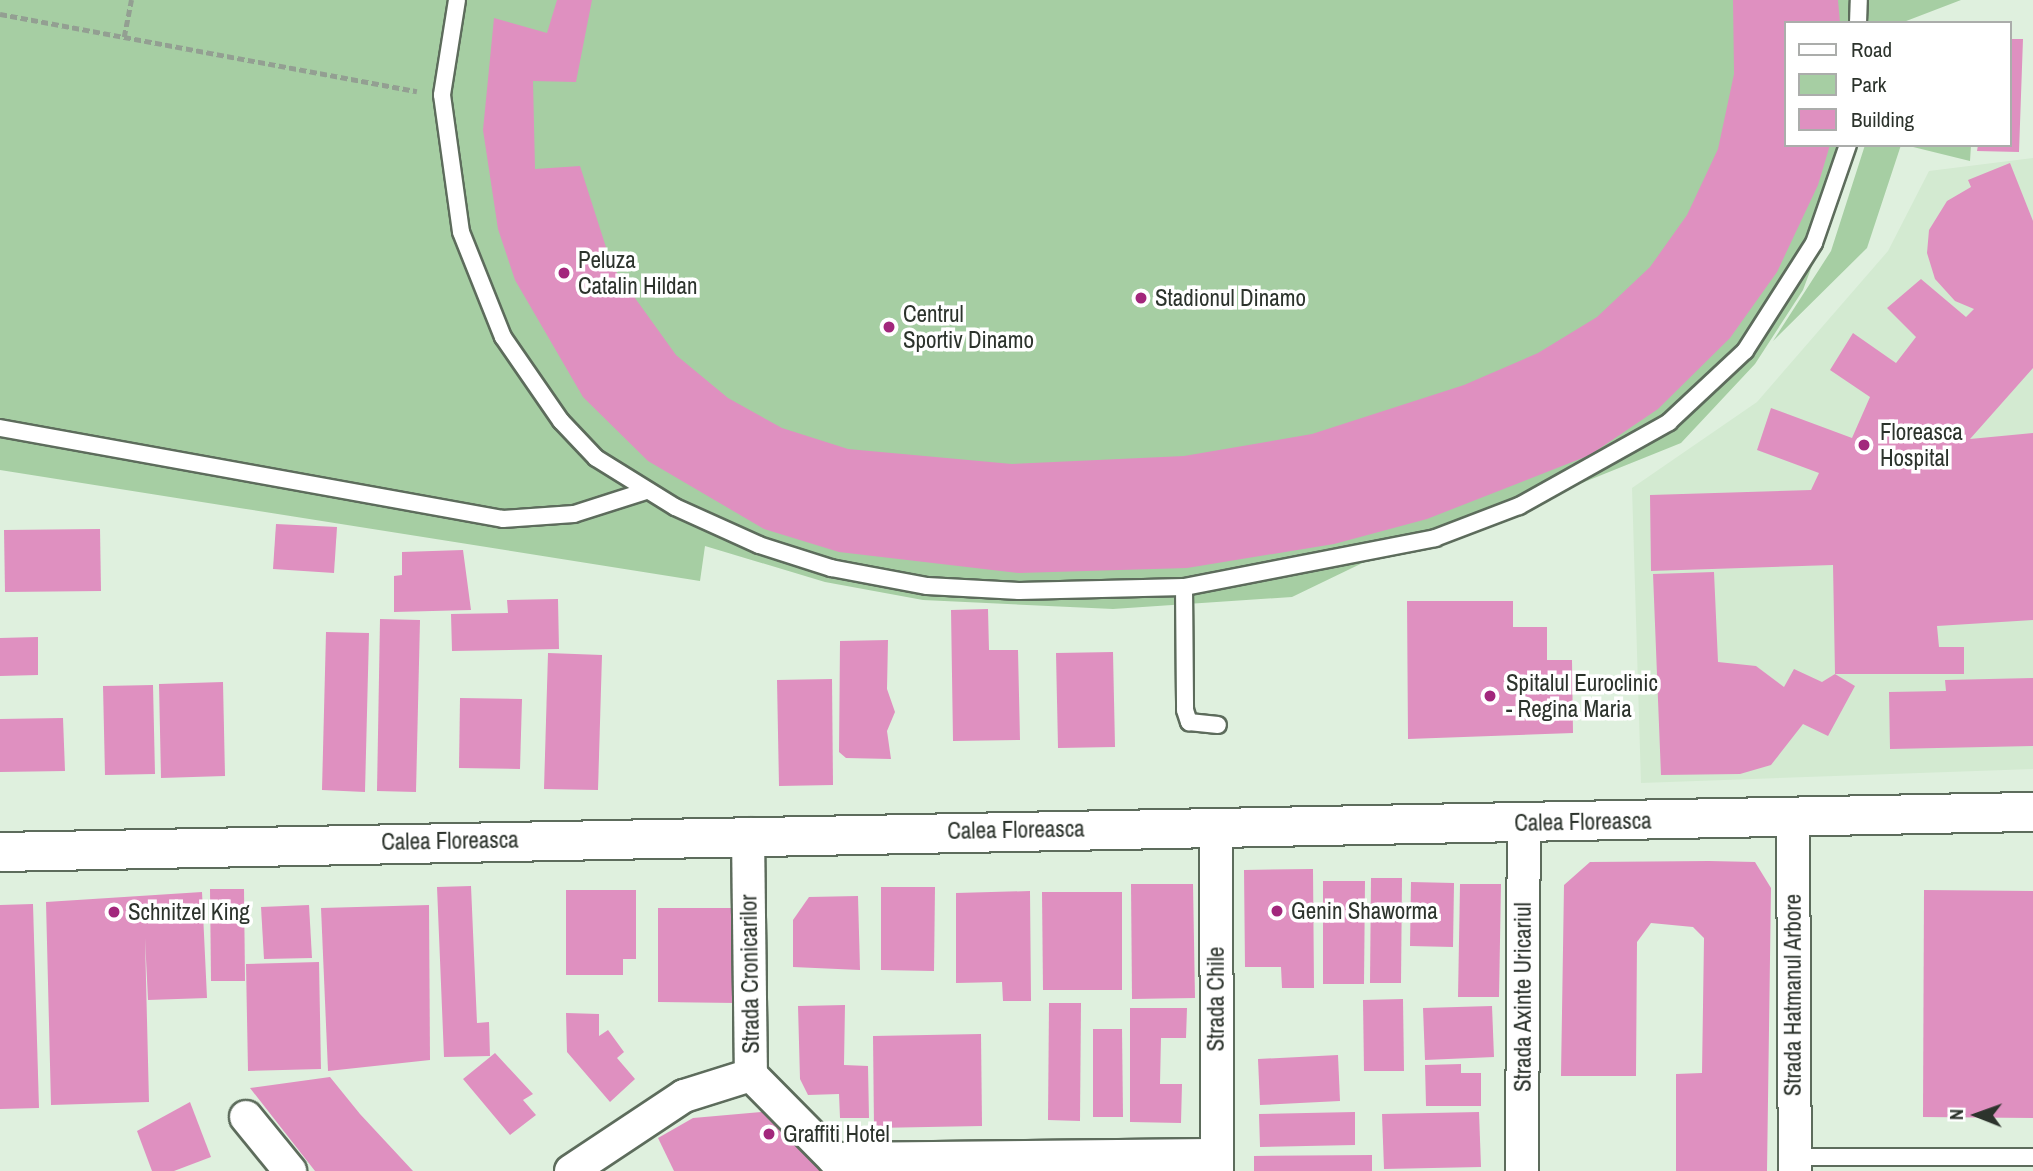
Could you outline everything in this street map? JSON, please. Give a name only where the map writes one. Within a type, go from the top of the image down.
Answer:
[{"type":"street","name":"Calea Floreasca","points":[[0,852],[748,834],[1793,819],[2033,812]]},
{"type":"street","name":"Strada Hatmanul Arbore","points":[[1793,819],[1795,1164]]},
{"type":"street","name":"Strada Axinte Uricariul","points":[[1522,1171],[1524,823]]},
{"type":"street","name":"Strada Chile","points":[[1216,828],[1217,1163]]},
{"type":"street","name":"Strada Cronicarilor","points":[[571,1171],[684,1096],[751,1075],[748,834]]},
{"type":"street","points":[[751,1075],[840,1165],[1217,1163]]},
{"type":"street","points":[[246,1117],[290,1171]]},
{"type":"lane","points":[[457,0],[442,95],[461,232],[503,337],[561,421],[596,458],[646,491],[759,545],[831,568],[927,586],[1019,591],[1184,587],[1435,538],[1519,506],[1669,422],[1745,351],[1795,281],[1835,192],[1847,147]]},
{"type":"lane","points":[[1858,21],[1859,0]]},
{"type":"lane","points":[[0,428],[503,519],[574,514],[646,491]]},
{"type":"lane","points":[[1184,587],[1185,710],[1189,722],[1218,725]]},
{"type":"lane","points":[[1795,1164],[2033,1157]]},
{"type":"path","points":[[124,37],[131,0]]},
{"type":"path","points":[[0,13],[442,95]]},
{"type":"shaded area","name":"Floreasca Hospital","points":[[2033,158],[2033,769],[1641,783],[1632,488],[1757,402],[1888,251],[1929,171]]},
{"type":"green space","name":"Stadionul Dinamo","points":[[0,0],[1961,0],[1906,21],[1784,21],[1784,147],[1856,147],[1803,290],[1755,364],[1681,443],[1512,511],[1379,555],[1292,597],[1113,609],[923,600],[825,582],[705,546],[700,581],[0,470]]},
{"type":"green space","points":[[1864,147],[1900,147],[1867,248],[1773,341],[1831,251]]},
{"type":"green space","points":[[1913,147],[1971,147],[1970,161]]},
{"type":"building","points":[[557,0],[592,0],[576,82],[533,81],[535,169],[580,166],[612,266],[676,355],[728,398],[782,428],[848,449],[1012,464],[1184,456],[1312,434],[1464,385],[1538,353],[1597,317],[1650,267],[1687,215],[1718,149],[1734,74],[1733,0],[1838,0],[1840,21],[1784,21],[1784,147],[1829,147],[1818,185],[1777,272],[1730,338],[1658,409],[1590,455],[1427,519],[1334,544],[1187,568],[1019,573],[839,552],[764,529],[648,461],[583,397],[515,280],[498,229],[483,130],[494,18],[547,33]]},
{"type":"building","points":[[2012,39],[2023,39],[2019,152],[1977,151],[1978,147],[2012,147]]},
{"type":"building","points":[[2010,163],[2033,221],[2033,368],[1970,439],[2033,433],[2033,620],[1937,626],[1939,647],[1964,647],[1964,674],[1835,674],[1833,565],[1651,571],[1650,495],[1811,490],[1819,473],[1757,450],[1771,408],[1852,438],[1870,397],[1830,370],[1853,333],[1896,363],[1916,337],[1887,308],[1921,279],[1966,317],[1974,309],[1955,301],[1935,279],[1927,253],[1929,230],[1947,201],[1971,187],[1968,180]]},
{"type":"building","points":[[276,524],[337,527],[334,573],[273,569]]},
{"type":"building","points":[[100,529],[101,591],[5,592],[4,530]]},
{"type":"building","points":[[463,550],[471,610],[394,612],[394,576],[402,575],[402,552]]},
{"type":"building","points":[[1714,572],[1718,662],[1756,666],[1784,687],[1794,669],[1822,682],[1835,674],[1855,686],[1828,736],[1803,724],[1771,765],[1740,774],[1661,775],[1653,574]]},
{"type":"building","points":[[558,599],[559,649],[452,651],[451,614],[508,613],[507,600]]},
{"type":"building","name":"Spitalul Euroclinic - Regina Maria","points":[[1407,601],[1513,601],[1513,627],[1547,627],[1547,660],[1572,660],[1573,733],[1408,739]]},
{"type":"building","points":[[988,609],[989,650],[1018,650],[1020,740],[953,741],[951,610]]},
{"type":"building","points":[[380,619],[420,620],[416,792],[377,791]]},
{"type":"building","points":[[326,632],[369,633],[365,792],[322,790]]},
{"type":"building","points":[[38,637],[38,675],[0,676],[0,638]]},
{"type":"building","points":[[888,640],[887,689],[895,712],[887,731],[891,759],[846,758],[839,752],[840,641]]},
{"type":"building","points":[[1113,652],[1115,747],[1058,748],[1056,653]]},
{"type":"building","points":[[548,653],[602,655],[598,790],[544,789]]},
{"type":"building","points":[[2033,678],[2033,746],[1890,749],[1889,692],[1946,691],[1945,680]]},
{"type":"building","points":[[832,679],[833,785],[779,786],[777,680]]},
{"type":"building","points":[[223,682],[225,776],[161,778],[159,684]]},
{"type":"building","points":[[153,685],[155,774],[105,775],[103,686]]},
{"type":"building","points":[[460,698],[522,699],[520,769],[459,768]]},
{"type":"building","points":[[63,718],[65,771],[0,772],[0,719]]},
{"type":"building","points":[[1590,862],[1755,862],[1771,888],[1767,1171],[1676,1171],[1676,1074],[1702,1073],[1704,938],[1693,927],[1651,923],[1637,942],[1636,1076],[1561,1076],[1564,885]]},
{"type":"building","points":[[1313,869],[1314,988],[1282,988],[1281,967],[1245,967],[1244,870]]},
{"type":"building","points":[[1371,878],[1402,878],[1401,983],[1370,983]]},
{"type":"building","points":[[1323,881],[1365,881],[1364,984],[1323,984]]},
{"type":"building","points":[[1411,882],[1454,883],[1453,947],[1410,946]]},
{"type":"building","points":[[1131,884],[1193,884],[1195,998],[1132,999]]},
{"type":"building","points":[[1460,884],[1501,884],[1499,997],[1458,997]]},
{"type":"building","points":[[471,886],[477,1023],[489,1022],[490,1056],[444,1057],[437,887]]},
{"type":"building","points":[[881,887],[935,887],[934,971],[881,970]]},
{"type":"building","points":[[210,889],[244,889],[245,981],[211,981]]},
{"type":"building","points":[[566,890],[636,890],[636,959],[623,959],[623,975],[566,975]]},
{"type":"building","points":[[1924,890],[2033,891],[2033,1118],[1923,1117]]},
{"type":"building","points":[[1030,891],[1031,1001],[1003,1001],[1002,982],[956,983],[956,893]]},
{"type":"building","points":[[202,892],[207,998],[148,1000],[145,938],[149,1102],[51,1105],[46,902]]},
{"type":"building","points":[[1042,892],[1122,892],[1122,990],[1043,990]]},
{"type":"building","points":[[858,896],[860,970],[793,967],[793,920],[809,897]]},
{"type":"building","points":[[33,904],[39,1108],[0,1109],[0,905]]},
{"type":"building","points":[[309,905],[312,958],[264,959],[261,907]]},
{"type":"building","points":[[429,905],[430,1060],[328,1071],[321,908]]},
{"type":"building","points":[[658,908],[736,908],[736,1003],[658,1002]]},
{"type":"building","points":[[319,962],[321,1069],[248,1071],[246,964]]},
{"type":"building","points":[[1403,999],[1404,1071],[1364,1071],[1363,1000]]},
{"type":"building","points":[[1049,1003],[1081,1003],[1080,1121],[1048,1120]]},
{"type":"building","points":[[845,1005],[844,1065],[868,1066],[869,1118],[840,1118],[839,1094],[808,1095],[800,1079],[798,1006]]},
{"type":"building","points":[[1492,1006],[1494,1057],[1425,1060],[1423,1008]]},
{"type":"building","points":[[1130,1008],[1187,1008],[1186,1038],[1161,1038],[1160,1084],[1182,1084],[1181,1123],[1130,1122]]},
{"type":"building","points":[[566,1013],[599,1014],[599,1036],[608,1030],[624,1052],[617,1058],[635,1079],[610,1102],[567,1052]]},
{"type":"building","points":[[1093,1029],[1122,1029],[1123,1117],[1093,1117]]},
{"type":"building","points":[[981,1034],[982,1126],[874,1128],[873,1036]]},
{"type":"building","points":[[495,1053],[533,1094],[523,1100],[536,1115],[510,1135],[463,1079]]},
{"type":"building","points":[[1338,1055],[1340,1101],[1260,1105],[1258,1059]]},
{"type":"building","points":[[1461,1064],[1461,1073],[1481,1073],[1481,1106],[1426,1106],[1425,1065]]},
{"type":"building","points":[[330,1077],[413,1171],[315,1171],[250,1088]]},
{"type":"building","points":[[190,1102],[211,1157],[174,1171],[152,1171],[137,1131]]},
{"type":"building","points":[[772,1111],[823,1171],[674,1171],[658,1138],[693,1118]]},
{"type":"building","points":[[1355,1112],[1355,1145],[1260,1147],[1259,1114]]},
{"type":"building","points":[[1479,1112],[1481,1167],[1384,1169],[1382,1114]]},
{"type":"building","points":[[1372,1155],[1372,1171],[1254,1171],[1254,1156]]},
{"type":"place","name":"Peluza Catalin Hildan","points":[[564,273]]},
{"type":"place","name":"Stadionul Dinamo","points":[[1141,298]]},
{"type":"place","name":"Centrul Sportiv Dinamo","points":[[889,327]]},
{"type":"place","name":"Floreasca Hospital","points":[[1864,445]]},
{"type":"place","name":"Spitalul Euroclinic - Regina Maria","points":[[1490,696]]},
{"type":"place","name":"Genin Shaworma","points":[[1277,911]]},
{"type":"place","name":"Schnitzel King","points":[[114,912]]},
{"type":"place","name":"Graffiti Hotel","points":[[769,1134]]}]
